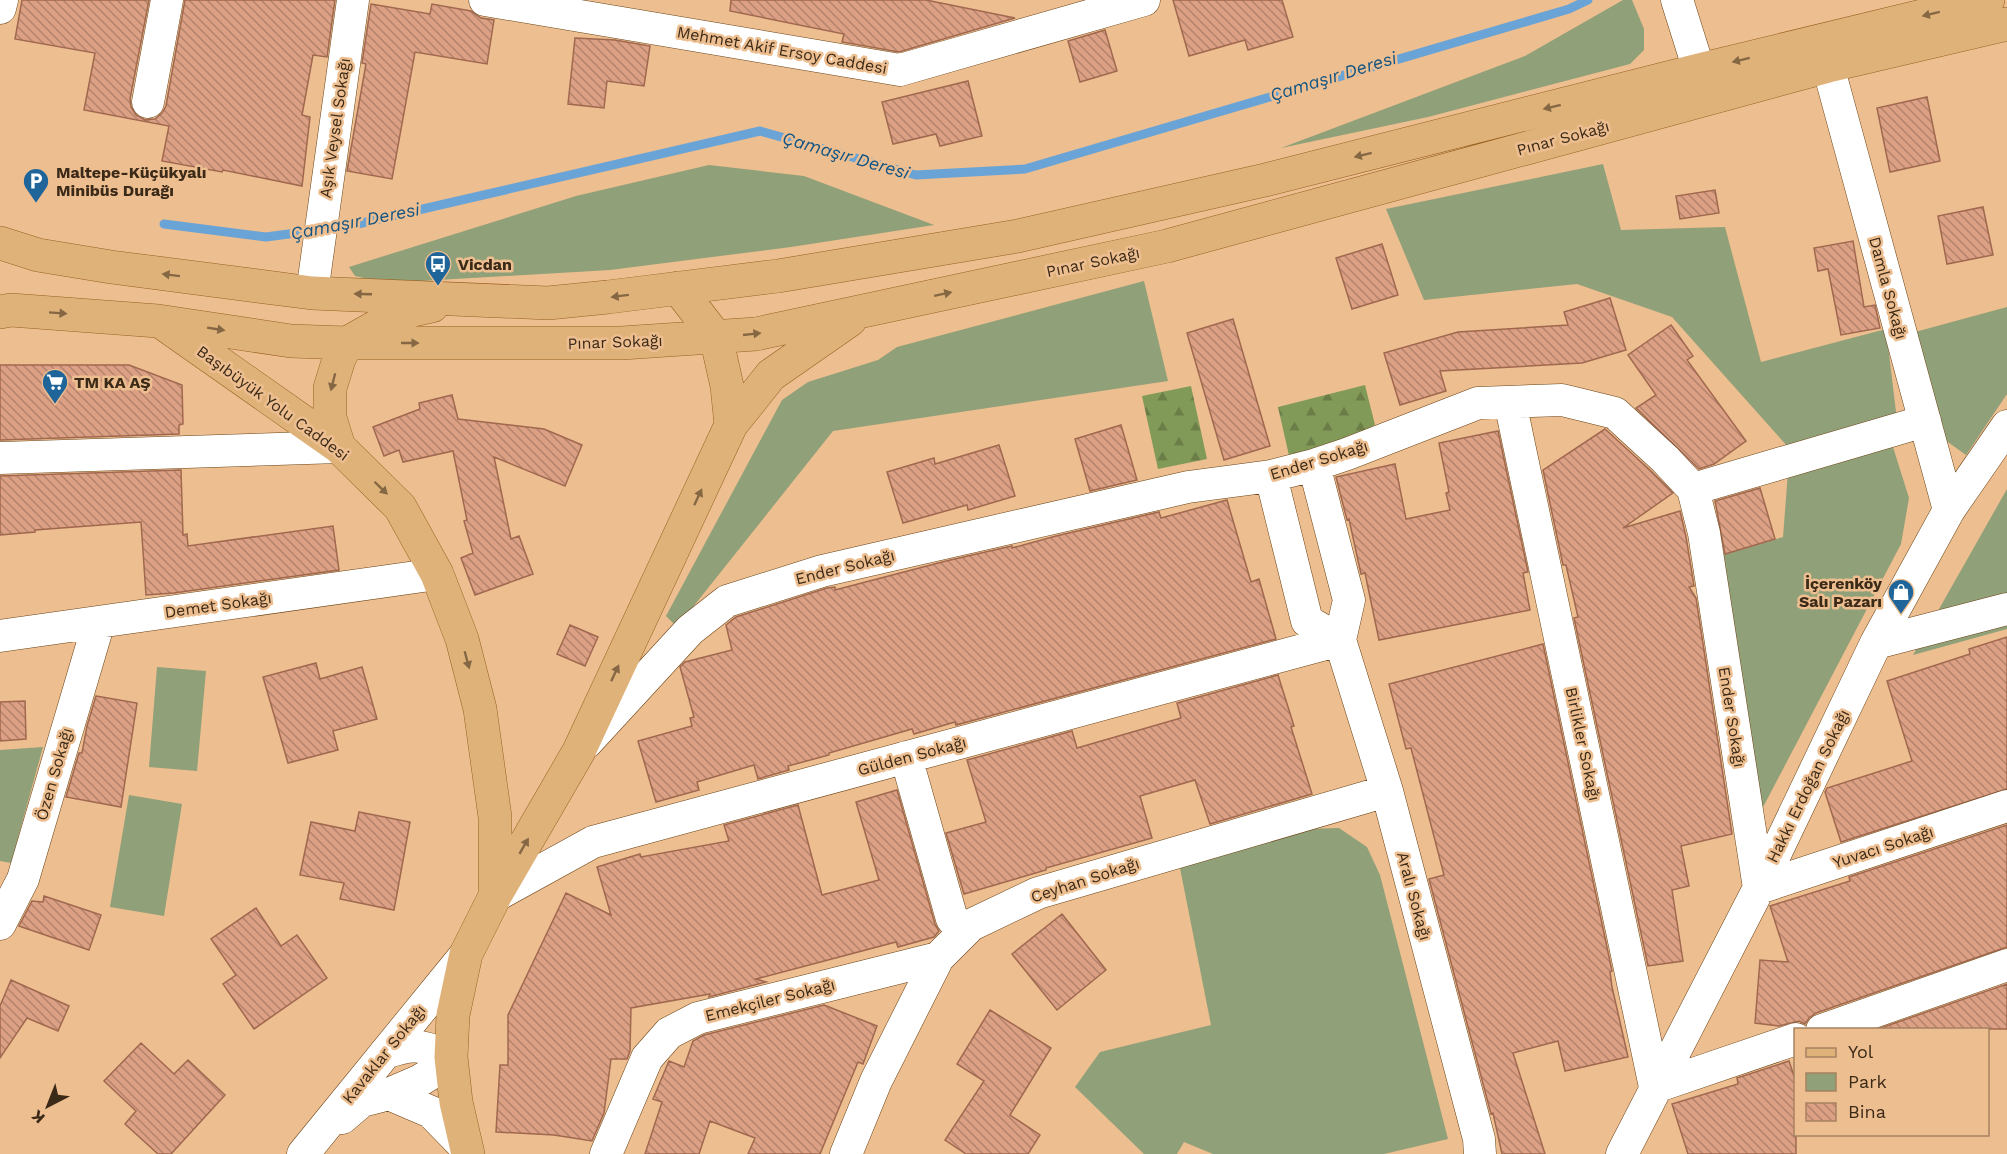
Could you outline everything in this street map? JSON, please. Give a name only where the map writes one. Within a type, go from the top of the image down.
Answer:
[{"type":"main road","name":"Pınar Sokağı","points":[[678,288],[778,276],[1018,236],[1265,180],[1699,70],[1988,0]]},
{"type":"main road","name":"Pınar Sokağı","points":[[158,321],[291,341],[347,343],[622,343],[756,334],[1167,246],[1828,66],[2007,24]]},
{"type":"main road","points":[[0,243],[38,255],[125,269],[312,293],[548,303],[678,288],[716,337],[727,386],[731,425]]},
{"type":"main road","points":[[339,447],[330,418],[330,388],[339,359],[347,343],[400,313],[459,300]]},
{"type":"main road","points":[[0,312],[11,310],[158,321]]},
{"type":"main road","points":[[495,896],[579,751],[731,425],[771,375],[862,311]]},
{"type":"main road","name":"Başıbüyük Yolu Caddesi","points":[[158,321],[339,447],[400,507],[437,574],[462,639],[480,709],[495,818],[495,896],[466,954],[453,1015],[451,1057],[456,1102],[466,1150]]},
{"type":"street","points":[[0,8],[2,0]]},
{"type":"street","points":[[148,102],[168,0]]},
{"type":"street","name":"Aşık Veysel Sokağı","points":[[312,293],[353,0]]},
{"type":"street","name":"Mehmet Akif Ersoy Caddesi","points":[[485,0],[900,70],[1144,0]]},
{"type":"street","points":[[1677,0],[1699,70]]},
{"type":"street","name":"Damla Sokağı","points":[[1828,66],[1949,510]]},
{"type":"street","points":[[0,261],[38,255]]},
{"type":"street","name":"Ender Sokağı","points":[[579,751],[690,630],[727,601],[822,571],[1188,487],[1271,476],[1314,465],[1478,403],[1562,400],[1616,413],[1693,489],[1706,545],[1758,888]]},
{"type":"street","name":"Birlikler Sokağı","points":[[1510,402],[1655,1087]]},
{"type":"street","points":[[1693,489],[1924,421]]},
{"type":"street","name":"Hakkı Erdoğan Sokağı","points":[[1622,1154],[1758,888],[1876,644],[1949,510],[2007,426]]},
{"type":"street","points":[[0,458],[339,447]]},
{"type":"street","name":"Aralı Sokağı","points":[[1314,465],[1349,600],[1340,640],[1387,791],[1479,1139],[1480,1154]]},
{"type":"street","points":[[1271,476],[1307,621],[1340,640]]},
{"type":"street","name":"Demet Sokağı","points":[[0,636],[437,574]]},
{"type":"street","points":[[1876,644],[2007,609]]},
{"type":"street","name":"Özen Sokağı","points":[[0,924],[12,878],[99,622]]},
{"type":"street","name":"Gülden Sokağı","points":[[495,896],[593,842],[1340,640]]},
{"type":"street","points":[[906,758],[952,919],[965,932]]},
{"type":"street","name":"Ceyhan Sokağı","points":[[846,1154],[876,1082],[938,958],[971,925],[1038,893],[1387,791]]},
{"type":"street","name":"Yuvacı Sokağı","points":[[1758,888],[2007,806]]},
{"type":"street","name":"Kavaklar Sokağı","points":[[303,1153],[466,954]]},
{"type":"street","name":"Emekçiler Sokağı","points":[[606,1154],[647,1058],[669,1033],[698,1018],[938,958]]},
{"type":"street","points":[[1825,1028],[2007,965]]},
{"type":"street","points":[[1655,1087],[1794,1040]]},
{"type":"street","points":[[303,1153],[362,1101],[389,1094],[419,1081],[440,1068],[451,1057],[425,1047],[407,1045],[385,1053]]},
{"type":"street","points":[[389,1094],[431,1112],[466,1150]]},
{"type":"green space","points":[[1623,0],[1632,0],[1644,29],[1644,50],[1630,64],[1428,117],[1281,148],[1525,56]]},
{"type":"green space","points":[[1603,164],[1621,230],[1725,227],[1761,362],[1886,329],[1897,420],[1788,447],[1672,317],[1577,284],[1424,300],[1386,209]]},
{"type":"green space","points":[[709,165],[804,176],[934,225],[791,247],[610,270],[386,283],[355,276],[349,267],[576,196]]},
{"type":"green space","points":[[1144,281],[1168,381],[833,431],[677,627],[666,616],[782,400],[808,382],[878,360],[897,347]]},
{"type":"green space","points":[[2007,307],[2007,394],[1966,455],[1945,440],[1915,332]]},
{"type":"green space","points":[[1365,385],[1375,425],[1321,451],[1290,460],[1278,407]]},
{"type":"green space","points":[[1191,386],[1207,459],[1158,469],[1142,396]]},
{"type":"green space","points":[[1893,447],[1909,498],[1901,544],[1760,813],[1715,557],[1783,537],[1788,472]]},
{"type":"green space","points":[[2007,489],[2007,629],[1913,655]]},
{"type":"green space","points":[[157,667],[206,671],[197,771],[149,767]]},
{"type":"green space","points":[[43,747],[11,863],[0,861],[0,750]]},
{"type":"green space","points":[[129,795],[182,804],[164,916],[110,907]]},
{"type":"green space","points":[[1339,828],[1367,847],[1380,875],[1448,1139],[1384,1154],[1213,1154],[1184,1142],[1177,1154],[1144,1154],[1075,1087],[1100,1052],[1211,1025],[1180,868],[1306,829]]},
{"type":"building","points":[[22,0],[149,0],[130,99],[131,107],[136,115],[145,120],[155,119],[166,106],[185,0],[335,0],[327,57],[313,55],[302,115],[310,117],[302,186],[223,170],[222,172],[162,161],[169,126],[84,110],[95,53],[15,39]]},
{"type":"building","points":[[731,0],[926,0],[1015,18],[899,52],[842,42],[844,34],[730,11]]},
{"type":"building","points":[[1173,0],[1282,0],[1293,37],[1248,50],[1245,40],[1189,56]]},
{"type":"building","points":[[371,4],[430,14],[432,4],[471,11],[481,18],[494,20],[487,64],[415,52],[392,179],[347,171],[366,64],[362,63]]},
{"type":"building","points":[[1105,30],[1117,71],[1080,82],[1068,41]]},
{"type":"building","points":[[575,38],[615,40],[650,46],[644,86],[607,81],[604,108],[568,104]]},
{"type":"building","points":[[968,81],[982,136],[940,146],[936,134],[893,144],[882,102]]},
{"type":"building","points":[[1927,97],[1940,161],[1890,172],[1877,108]]},
{"type":"building","points":[[1715,190],[1719,213],[1680,219],[1676,196]]},
{"type":"building","points":[[1983,207],[1993,255],[1947,264],[1938,216]]},
{"type":"building","points":[[1853,241],[1864,307],[1875,305],[1880,328],[1841,335],[1828,269],[1818,271],[1814,248]]},
{"type":"building","points":[[1382,244],[1398,295],[1352,309],[1336,258]]},
{"type":"building","points":[[1610,298],[1626,350],[1582,363],[1440,371],[1446,391],[1400,405],[1384,353],[1458,332],[1568,325],[1564,312]]},
{"type":"building","points":[[1233,319],[1270,446],[1224,460],[1187,333]]},
{"type":"building","points":[[1671,325],[1693,356],[1687,360],[1746,441],[1714,464],[1699,469],[1636,408],[1656,395],[1628,355]]},
{"type":"building","points":[[0,365],[129,365],[182,385],[183,424],[179,425],[179,434],[0,440]]},
{"type":"building","points":[[452,395],[458,419],[544,429],[582,445],[565,486],[494,457],[511,539],[519,536],[533,574],[475,595],[461,558],[473,553],[464,521],[467,520],[453,451],[403,462],[399,450],[384,456],[373,427],[420,409],[419,403]]},
{"type":"building","points":[[1121,425],[1137,480],[1090,491],[1075,439]]},
{"type":"building","points":[[1605,429],[1673,493],[1623,528],[1680,511],[1694,586],[1689,587],[1696,598],[1732,834],[1681,846],[1689,886],[1672,890],[1683,961],[1648,966],[1574,618],[1578,617],[1566,565],[1563,565],[1543,470]]},
{"type":"building","points":[[1498,431],[1528,572],[1523,573],[1530,610],[1379,640],[1365,573],[1361,574],[1349,519],[1347,520],[1336,477],[1395,464],[1406,519],[1450,510],[1446,493],[1449,492],[1439,443]]},
{"type":"building","points":[[999,445],[1015,496],[968,510],[967,505],[903,523],[887,472],[934,458],[935,464]]},
{"type":"building","points":[[181,470],[183,535],[187,534],[188,546],[333,526],[339,570],[146,595],[141,522],[0,535],[0,476]]},
{"type":"building","points":[[1760,488],[1775,539],[1725,554],[1715,501]]},
{"type":"building","points":[[1227,500],[1251,582],[1259,579],[1276,639],[956,725],[955,722],[914,734],[912,729],[788,766],[789,770],[758,779],[754,765],[697,782],[699,790],[656,802],[638,741],[692,726],[690,718],[694,717],[680,667],[685,662],[732,650],[726,625],[736,617],[827,588],[835,587],[835,590],[946,561],[1012,546],[1012,548],[1159,512],[1161,518]]},
{"type":"building","points":[[570,625],[598,637],[585,666],[557,654]]},
{"type":"building","points":[[2007,637],[2007,789],[1841,842],[1825,792],[1827,788],[1912,761],[1887,681],[1970,654],[1969,649]]},
{"type":"building","points":[[1543,644],[1628,1057],[1565,1071],[1558,1041],[1513,1053],[1545,1154],[1502,1154],[1493,1113],[1491,1114],[1429,879],[1444,875],[1411,748],[1406,749],[1389,684]]},
{"type":"building","points":[[316,663],[320,679],[362,667],[377,719],[333,731],[338,750],[288,763],[263,677]]},
{"type":"building","points":[[1278,675],[1312,794],[1210,824],[1195,780],[1140,796],[1152,838],[964,894],[946,833],[986,822],[967,760],[1072,731],[1077,748],[1181,718],[1177,703]]},
{"type":"building","points":[[96,696],[137,703],[121,807],[66,797],[79,753],[82,753]]},
{"type":"building","points":[[25,701],[26,739],[0,741],[0,702]]},
{"type":"building","points":[[897,790],[935,924],[939,931],[934,937],[898,947],[896,942],[756,979],[766,982],[709,997],[710,994],[631,1008],[630,1051],[627,1059],[611,1059],[604,1113],[592,1141],[554,1135],[496,1132],[500,1065],[508,1065],[508,1015],[566,893],[611,915],[597,867],[640,854],[641,857],[729,841],[724,825],[798,805],[822,895],[879,880],[856,802]]},
{"type":"building","points":[[359,812],[410,822],[394,910],[340,899],[344,883],[300,875],[311,822],[355,831]]},
{"type":"building","points":[[2007,825],[2007,947],[1816,1013],[1805,1024],[1799,1021],[1779,1026],[1755,1023],[1760,960],[1788,962],[1770,906],[1850,881],[1849,877]]},
{"type":"building","points":[[44,896],[101,915],[89,950],[19,926],[32,901],[43,902]]},
{"type":"building","points":[[256,908],[281,946],[297,935],[327,978],[254,1029],[223,984],[236,975],[211,939]]},
{"type":"building","points":[[1062,914],[1106,970],[1057,1010],[1012,954]]},
{"type":"building","points":[[11,980],[69,1006],[58,1031],[27,1018],[0,1058],[0,1006]]},
{"type":"building","points":[[2007,984],[2007,1029],[1881,1028]]},
{"type":"building","points":[[824,1005],[877,1026],[863,1064],[858,1062],[820,1154],[748,1154],[755,1138],[710,1121],[699,1154],[645,1154],[662,1102],[653,1099],[669,1061],[684,1067],[693,1041],[704,1035]]},
{"type":"building","points":[[990,1010],[1051,1048],[1010,1115],[1040,1135],[1028,1154],[966,1154],[945,1140],[984,1081],[957,1064]]},
{"type":"building","points":[[141,1043],[174,1074],[188,1060],[225,1095],[171,1154],[158,1154],[125,1124],[136,1111],[104,1081]]},
{"type":"building","points":[[1789,1061],[1794,1076],[1796,1154],[1688,1154],[1672,1104],[1738,1084],[1737,1078]]},
{"type":"waterway","name":"Çamaşır Deresi","points":[[164,224],[266,237],[349,226],[760,131],[916,175],[1025,169],[1569,9],[1588,0]]},
{"type":"place","name":"Maltepe-Küçükyalı Minibüs Durağı","points":[[36,204]]},
{"type":"place","name":"Vicdan","points":[[438,287]]},
{"type":"place","name":"TM KA AŞ","points":[[55,405]]},
{"type":"place","name":"İçerenköy Salı Pazarı","points":[[1901,615]]}]
